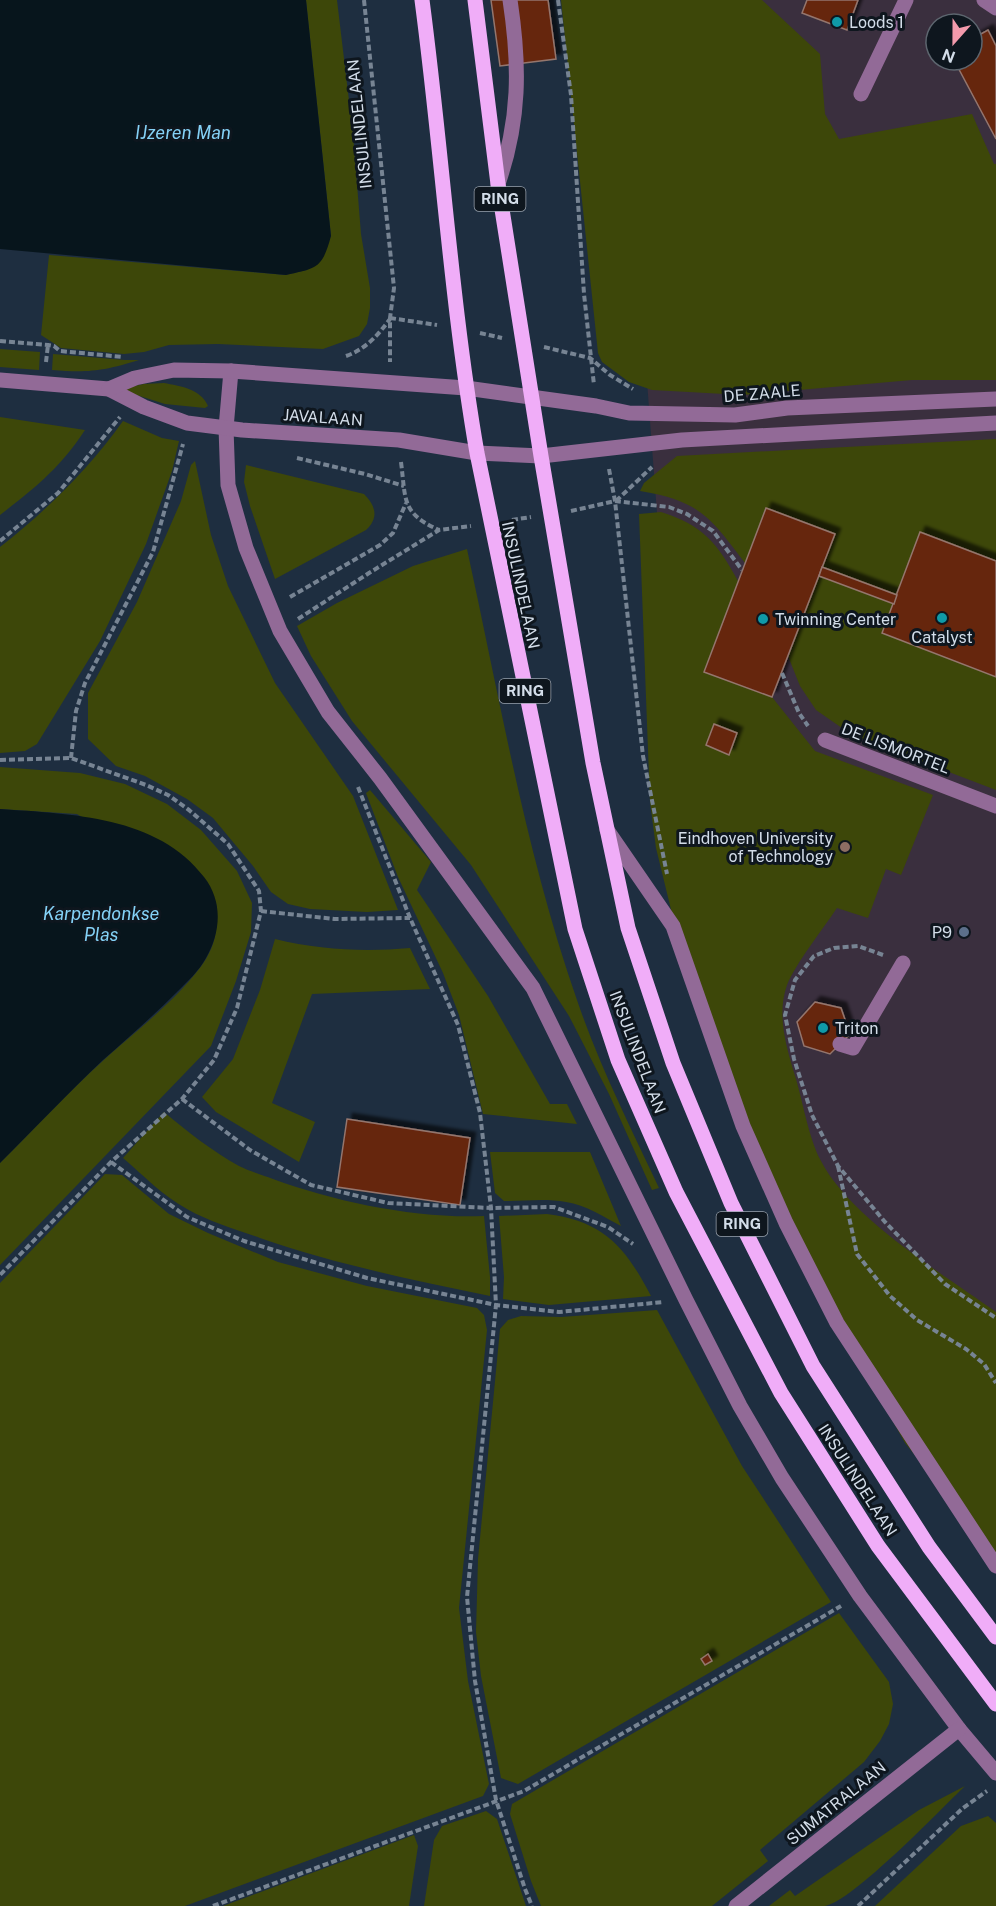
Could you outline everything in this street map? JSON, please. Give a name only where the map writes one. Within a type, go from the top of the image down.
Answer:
[{"type":"main road","name":"INSULINDELAAN","points":[[422,0],[458,329],[477,453],[575,929],[618,1060],[676,1192],[781,1393],[879,1546],[996,1704]]},
{"type":"main road","name":"INSULINDELAAN","points":[[475,0],[498,184],[525,343],[541,456],[606,828],[628,928],[673,1063],[731,1203],[813,1366],[928,1547],[996,1637]]},
{"type":"street","points":[[498,184],[509,151],[515,118],[517,42],[510,0]]},
{"type":"street","points":[[861,94],[906,0]]},
{"type":"street","points":[[984,0],[996,8]]},
{"type":"street","name":"JAVALAAN","points":[[109,389],[135,378],[174,370],[231,371],[466,388],[533,396]]},
{"type":"street","points":[[231,371],[226,428],[228,485],[246,548],[280,631],[328,712],[380,778],[533,988],[686,1300],[740,1406],[776,1468],[860,1596],[959,1729],[996,1773]]},
{"type":"street","name":"JAVALAAN","points":[[0,380],[109,389],[144,407],[187,423],[226,428],[399,440],[477,453],[541,456]]},
{"type":"street","name":"DE ZAALE","points":[[533,396],[629,413],[735,415],[787,408],[996,399]]},
{"type":"street","points":[[541,456],[682,441],[996,423]]},
{"type":"street","name":"DE LISMORTEL","points":[[825,740],[996,806]]},
{"type":"street","name":"INSULINDELAAN","points":[[606,828],[673,926],[742,1126],[786,1223],[837,1323],[996,1566]]},
{"type":"street","points":[[840,1044],[853,1048],[903,963]]},
{"type":"street","name":"SUMATRALAAN","points":[[736,1906],[959,1729]]},
{"type":"path","name":"INSULINDELAAN","points":[[364,0],[394,288],[389,350],[393,383]]},
{"type":"path","points":[[558,0],[571,95],[590,358],[596,406]]},
{"type":"path","points":[[390,318],[458,329],[590,358]]},
{"type":"path","points":[[0,341],[48,345],[60,351],[128,358]]},
{"type":"path","points":[[0,541],[58,493],[120,417],[109,389]]},
{"type":"path","points":[[71,758],[76,711],[85,683],[153,552],[182,450],[187,423]]},
{"type":"path","points":[[604,448],[615,501],[644,756],[668,884]]},
{"type":"path","points":[[280,631],[439,530],[412,514],[406,502],[404,486],[295,457]]},
{"type":"path","points":[[615,501],[653,466]]},
{"type":"path","points":[[615,501],[669,507],[687,514],[713,531],[742,570]]},
{"type":"path","points":[[270,609],[380,545],[393,533],[406,502]]},
{"type":"path","name":"DE LISMORTEL","points":[[782,673],[799,713],[810,728],[825,740]]},
{"type":"path","points":[[0,760],[71,758],[146,784],[168,795],[228,844],[259,891],[261,911],[237,1008],[214,1060],[183,1099],[111,1162],[0,1275]]},
{"type":"path","points":[[380,778],[357,786],[410,918],[458,1025],[480,1113],[491,1208],[496,1305],[467,1597],[475,1681],[496,1800],[532,1906]]},
{"type":"path","points":[[261,911],[334,919],[410,918]]},
{"type":"path","points":[[903,963],[858,946],[834,948],[814,956],[795,980],[786,1015],[794,1059],[812,1114],[838,1166],[885,1222],[945,1284],[996,1318]]},
{"type":"path","points":[[183,1099],[250,1150],[311,1185],[388,1203],[491,1208],[554,1207],[608,1227],[639,1249],[661,1248]]},
{"type":"path","points":[[111,1162],[187,1217],[244,1241],[368,1278],[496,1305],[559,1312],[686,1300]]},
{"type":"path","points":[[838,1166],[857,1254],[890,1296],[917,1320],[975,1356],[984,1364],[996,1383]]},
{"type":"path","points":[[213,1906],[524,1791],[860,1596]]},
{"type":"path","points":[[858,1906],[963,1808],[996,1785]]},
{"type":"shaded area","name":"Eindhoven University of Technology","points":[[618,0],[996,0],[996,1475],[827,1243],[672,710]]},
{"type":"green space","points":[[306,0],[337,0],[353,134],[361,234],[370,288],[367,324],[359,336],[323,349],[218,344],[169,345],[144,352],[124,354],[61,348],[41,335],[49,255],[285,275],[307,270],[331,236]]},
{"type":"green space","points":[[561,0],[762,0],[820,54],[825,114],[839,139],[972,114],[994,164],[996,164],[996,380],[912,380],[743,395],[652,390],[629,382],[602,362],[598,353]]},
{"type":"green space","points":[[0,349],[40,352],[39,370],[0,367]]},
{"type":"green space","points":[[53,354],[139,360],[96,370],[52,370]]},
{"type":"green space","points":[[164,383],[195,392],[205,400],[208,406],[205,408],[165,404],[127,392],[124,388]]},
{"type":"green space","points":[[0,417],[85,430],[47,476],[0,515]]},
{"type":"green space","points":[[123,421],[162,438],[179,441],[172,471],[146,544],[100,641],[37,744],[25,751],[0,753],[0,547],[66,488],[96,456]]},
{"type":"green space","points":[[996,439],[996,790],[852,735],[816,710],[800,686],[788,656],[835,534],[745,563],[722,534],[702,514],[677,500],[640,491],[644,483],[677,456]]},
{"type":"green space","points":[[195,461],[211,535],[228,586],[275,683],[353,796],[398,910],[367,912],[310,909],[288,904],[271,892],[253,866],[213,818],[187,799],[145,776],[116,766],[88,739],[88,693],[137,602],[181,501],[191,465]]},
{"type":"green space","points":[[246,465],[364,494],[373,508],[373,521],[366,530],[275,579],[250,506],[244,482]]},
{"type":"green space","points":[[661,512],[688,523],[708,538],[723,556],[738,581],[704,672],[772,697],[815,751],[933,795],[901,875],[886,869],[868,918],[837,908],[791,976],[782,1009],[786,1044],[813,1142],[821,1161],[835,1183],[854,1204],[900,1244],[996,1312],[996,1554],[905,1443],[852,1348],[778,1206],[676,930],[656,848],[650,802],[639,514]]},
{"type":"green space","points":[[467,549],[528,833],[559,945],[595,1048],[659,1188],[652,1190],[609,1094],[569,1016],[471,865],[352,721],[311,656],[297,626],[337,603],[413,566]]},
{"type":"green space","points":[[0,767],[80,773],[125,784],[167,804],[201,830],[237,871],[252,903],[251,932],[236,981],[211,1046],[0,1265],[0,1163],[91,1072],[159,1012],[197,972],[210,952],[215,939],[217,917],[216,902],[77,814],[0,809]]},
{"type":"green space","points":[[370,790],[431,862],[417,890],[488,996],[550,1104],[567,1104],[577,1124],[483,1114],[459,1015],[443,973],[398,877],[366,793]]},
{"type":"green space","points":[[275,939],[309,946],[342,949],[410,948],[430,989],[312,994],[272,1103],[315,1122],[299,1162],[216,1112],[202,1097],[233,1059],[260,990]]},
{"type":"green space","points":[[164,1112],[200,1141],[239,1166],[297,1187],[350,1202],[404,1212],[484,1216],[490,1296],[317,1256],[223,1225],[178,1204],[123,1158]]},
{"type":"green space","points":[[490,1152],[590,1152],[621,1226],[595,1212],[573,1204],[551,1200],[504,1201],[495,1193]]},
{"type":"green space","points":[[105,1174],[122,1175],[169,1214],[278,1262],[367,1286],[477,1308],[484,1315],[487,1330],[459,1608],[468,1681],[489,1784],[483,1796],[185,1906],[0,1906],[0,1283]]},
{"type":"green space","points":[[547,1214],[584,1223],[611,1240],[632,1264],[651,1296],[549,1305],[503,1299],[504,1277],[499,1216]]},
{"type":"green space","points":[[657,1310],[742,1466],[831,1602],[518,1784],[501,1778],[481,1676],[476,1632],[478,1559],[500,1329],[508,1320],[521,1316],[561,1317]]},
{"type":"green space","points":[[839,1613],[889,1682],[893,1704],[889,1724],[880,1741],[864,1762],[760,1850],[768,1861],[712,1906],[541,1906],[510,1814],[512,1804]]},
{"type":"green space","points":[[965,1786],[875,1872],[838,1900],[825,1906],[769,1906],[790,1890],[795,1896],[919,1810]]},
{"type":"green space","points":[[486,1811],[497,1819],[526,1906],[424,1906],[434,1840],[442,1826]]},
{"type":"green space","points":[[988,1816],[996,1823],[996,1906],[875,1906],[961,1826]]},
{"type":"green space","points":[[414,1835],[418,1846],[409,1906],[223,1906]]},
{"type":"water","name":"IJzeren Man","points":[[0,0],[306,0],[331,236],[321,261],[305,271],[286,275],[0,249]]},
{"type":"water","name":"Karpendonkse Plas","points":[[0,809],[55,813],[111,822],[163,841],[185,857],[204,877],[214,896],[218,917],[211,948],[193,976],[90,1073],[0,1163]]},
{"type":"building","points":[[491,0],[548,0],[556,59],[500,66]]},
{"type":"building","name":"Loods 1","points":[[807,0],[858,0],[847,30],[802,13]]},
{"type":"building","points":[[988,30],[996,46],[996,139],[960,72],[984,72],[984,32]]},
{"type":"building","name":"Twinning Center","points":[[766,508],[835,534],[772,697],[704,672]]},
{"type":"building","name":"Catalyst","points":[[920,532],[996,561],[996,677],[882,633]]},
{"type":"building","points":[[822,567],[897,595],[894,604],[819,576]]},
{"type":"building","points":[[714,724],[737,733],[729,755],[706,745]]},
{"type":"building","name":"Triton","points":[[815,1002],[841,1008],[850,1034],[830,1054],[804,1046],[797,1022]]},
{"type":"building","points":[[347,1119],[470,1138],[460,1205],[337,1187]]},
{"type":"building","points":[[708,1654],[712,1661],[705,1665],[701,1659]]},
{"type":"place","name":"Loods 1","points":[[837,22]]},
{"type":"place","name":"Catalyst","points":[[942,618]]},
{"type":"place","name":"Twinning Center","points":[[763,619]]},
{"type":"place","name":"Eindhoven University of Technology","points":[[845,847]]},
{"type":"place","name":"P9","points":[[964,932]]},
{"type":"place","name":"Triton","points":[[823,1028]]}]
